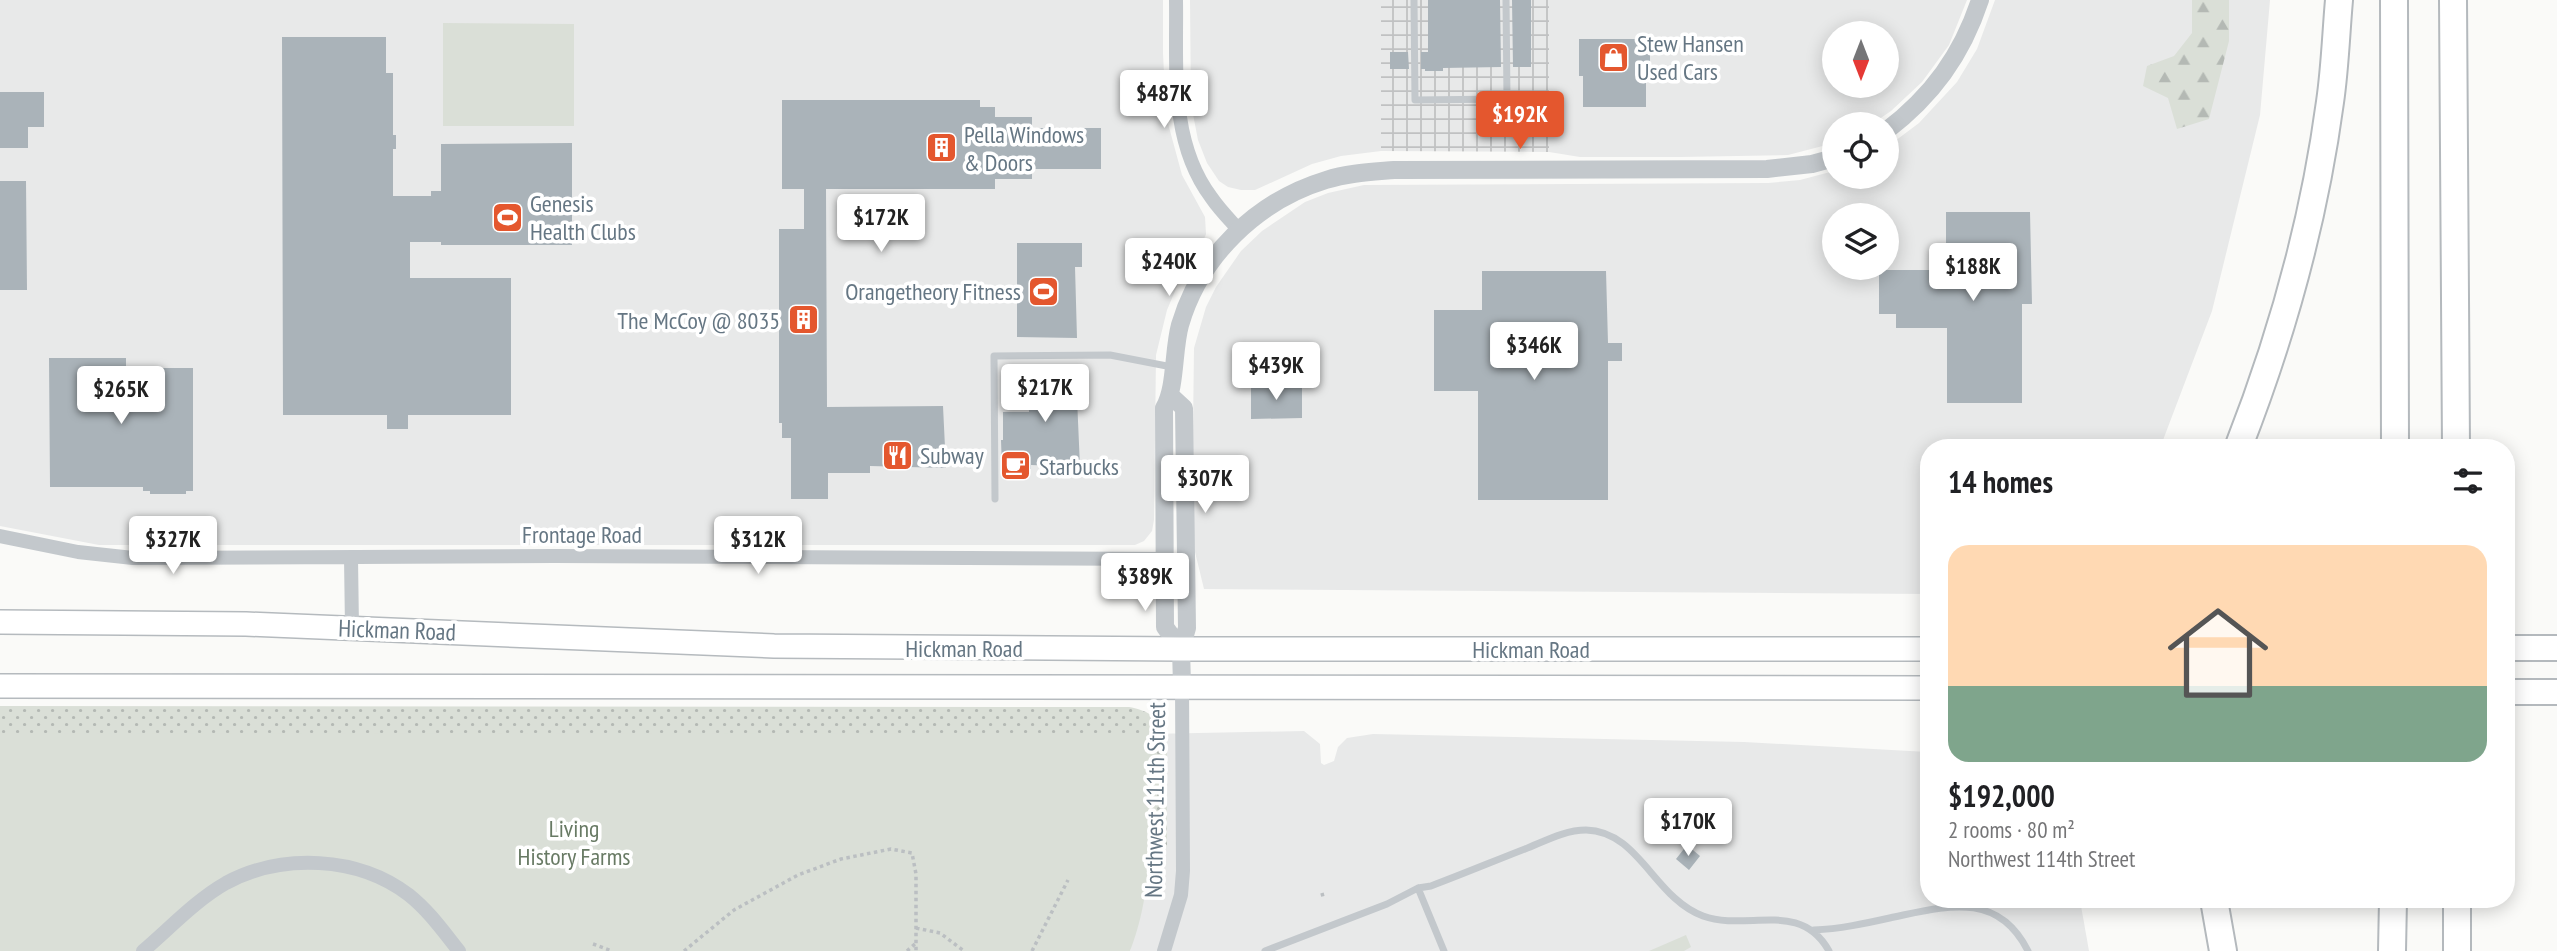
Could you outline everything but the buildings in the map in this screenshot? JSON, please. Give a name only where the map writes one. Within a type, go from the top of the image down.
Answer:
[{"type":"highway","points":[[2241,439],[2280,334],[2308,229],[2331,101],[2339,0]]},
{"type":"highway","points":[[2394,0],[2395,439]]},
{"type":"highway","points":[[2453,0],[2456,439]]},
{"type":"highway","points":[[2515,648],[2557,648]]},
{"type":"highway","points":[[2515,692],[2557,692]]},
{"type":"highway","points":[[2215,908],[2223,951]]},
{"type":"highway","points":[[2392,951],[2393,908]]},
{"type":"highway","points":[[2457,908],[2457,951]]},
{"type":"main road","name":"Hickman Road","points":[[0,622],[246,624],[774,646],[1920,649]]},
{"type":"main road","name":"Hickman Road","points":[[0,686],[1182,685],[1920,688]]},
{"type":"street","points":[[1176,0],[1176,85],[1182,132],[1195,169],[1209,196],[1239,230]]},
{"type":"street","points":[[1899,122],[1911,113],[1945,74],[1959,51],[1980,0]]},
{"type":"street","name":"Northwest 111th Street","points":[[1181,649],[1165,627],[1164,408],[1171,396],[1175,342],[1184,313],[1204,272],[1221,247],[1258,214],[1301,189],[1356,173],[1394,170],[1767,169],[1822,161]]},
{"type":"street","name":"Northwest 111th Street","points":[[1164,951],[1181,895],[1183,871],[1181,649],[1187,628],[1184,408],[1171,396]]},
{"type":"street","name":"Frontage Road","points":[[0,536],[78,552],[133,558],[1165,559]]},
{"type":"street","points":[[351,558],[352,628]]},
{"type":"street","points":[[144,951],[226,883],[258,870],[306,862],[354,869],[398,888],[438,923],[459,951]]},
{"type":"lane","points":[[1414,0],[1415,100],[1455,100],[1507,99],[1506,0]]},
{"type":"lane","points":[[995,499],[994,356],[1110,355],[1172,367]]},
{"type":"lane","points":[[1265,951],[1387,904],[1419,888],[1431,886],[1562,834],[1579,831],[1608,834],[1625,844],[1667,892],[1704,916],[1789,921],[1814,930],[1839,929],[1938,908]]},
{"type":"lane","points":[[1419,888],[1444,951]]},
{"type":"lane","points":[[1978,908],[2007,923],[2021,938],[2028,951]]},
{"type":"lane","points":[[1814,930],[1829,951]]},
{"type":"path","points":[[684,951],[734,910],[798,875],[841,859],[891,849],[912,853],[916,874],[916,951]]},
{"type":"path","points":[[1032,951],[1068,880]]},
{"type":"path","points":[[916,928],[940,933],[964,951]]},
{"type":"path","points":[[907,951],[916,943]]},
{"type":"path","points":[[593,944],[612,951]]},
{"type":"shaded area","points":[[0,0],[1163,0],[1166,116],[1182,175],[1205,217],[1206,234],[1167,310],[1156,355],[1152,531],[1144,541],[1135,545],[99,545],[0,526]]},
{"type":"shaded area","points":[[1190,0],[1381,0],[1381,151],[1341,156],[1312,164],[1255,190],[1228,187],[1219,181],[1207,163],[1198,140],[1191,104]]},
{"type":"shaded area","points":[[1381,0],[1549,0],[1549,152],[1381,151]]},
{"type":"shaded area","points":[[1549,0],[1967,0],[1949,45],[1922,82],[1890,112],[1822,112],[1822,146],[1788,155],[1580,157],[1549,152]]},
{"type":"shaded area","points":[[1995,0],[2270,0],[2260,115],[2212,311],[2163,439],[1920,439],[1920,594],[1204,589],[1195,552],[1192,509],[1194,348],[1206,307],[1216,287],[1241,251],[1262,231],[1305,202],[1328,193],[1364,185],[1768,183],[1800,180],[1822,174],[1822,189],[1899,189],[1899,138],[1919,123],[1957,82],[1977,49]]},
{"type":"shaded area","points":[[1304,731],[1320,744],[1321,763],[1324,765],[1334,761],[1338,747],[1347,738],[1373,734],[1744,742],[1920,752],[1920,908],[2081,908],[2089,951],[1130,951],[1149,853],[1149,734]]},
{"type":"green space","points":[[2192,0],[2229,0],[2229,41],[2209,119],[2177,129],[2168,98],[2143,86],[2147,66],[2174,56],[2192,33]]},
{"type":"green space","points":[[443,23],[574,24],[574,126],[443,126]]},
{"type":"green space","name":"Living History Farms","points":[[0,706],[1129,707],[1151,715],[1159,723],[1163,734],[1167,734],[1167,848],[1156,835],[0,951]]},
{"type":"green space","name":"Living History Farms","points":[[0,733],[1149,734],[1148,871],[1139,925],[1130,951],[0,951]]},
{"type":"green space","points":[[1686,935],[1691,947],[1684,951],[1649,951]]},
{"type":"place","name":"Stew Hansen Used Cars","points":[[1614,57]]},
{"type":"place","name":"Pella Windows & Doors","points":[[941,148]]},
{"type":"place","name":"Genesis Health Clubs","points":[[507,217]]},
{"type":"place","name":"Orangetheory Fitness","points":[[1044,291]]},
{"type":"place","name":"The McCoy @ 8035","points":[[803,320]]},
{"type":"place","name":"Subway","points":[[897,455]]},
{"type":"place","name":"Starbucks","points":[[1016,466]]}]
